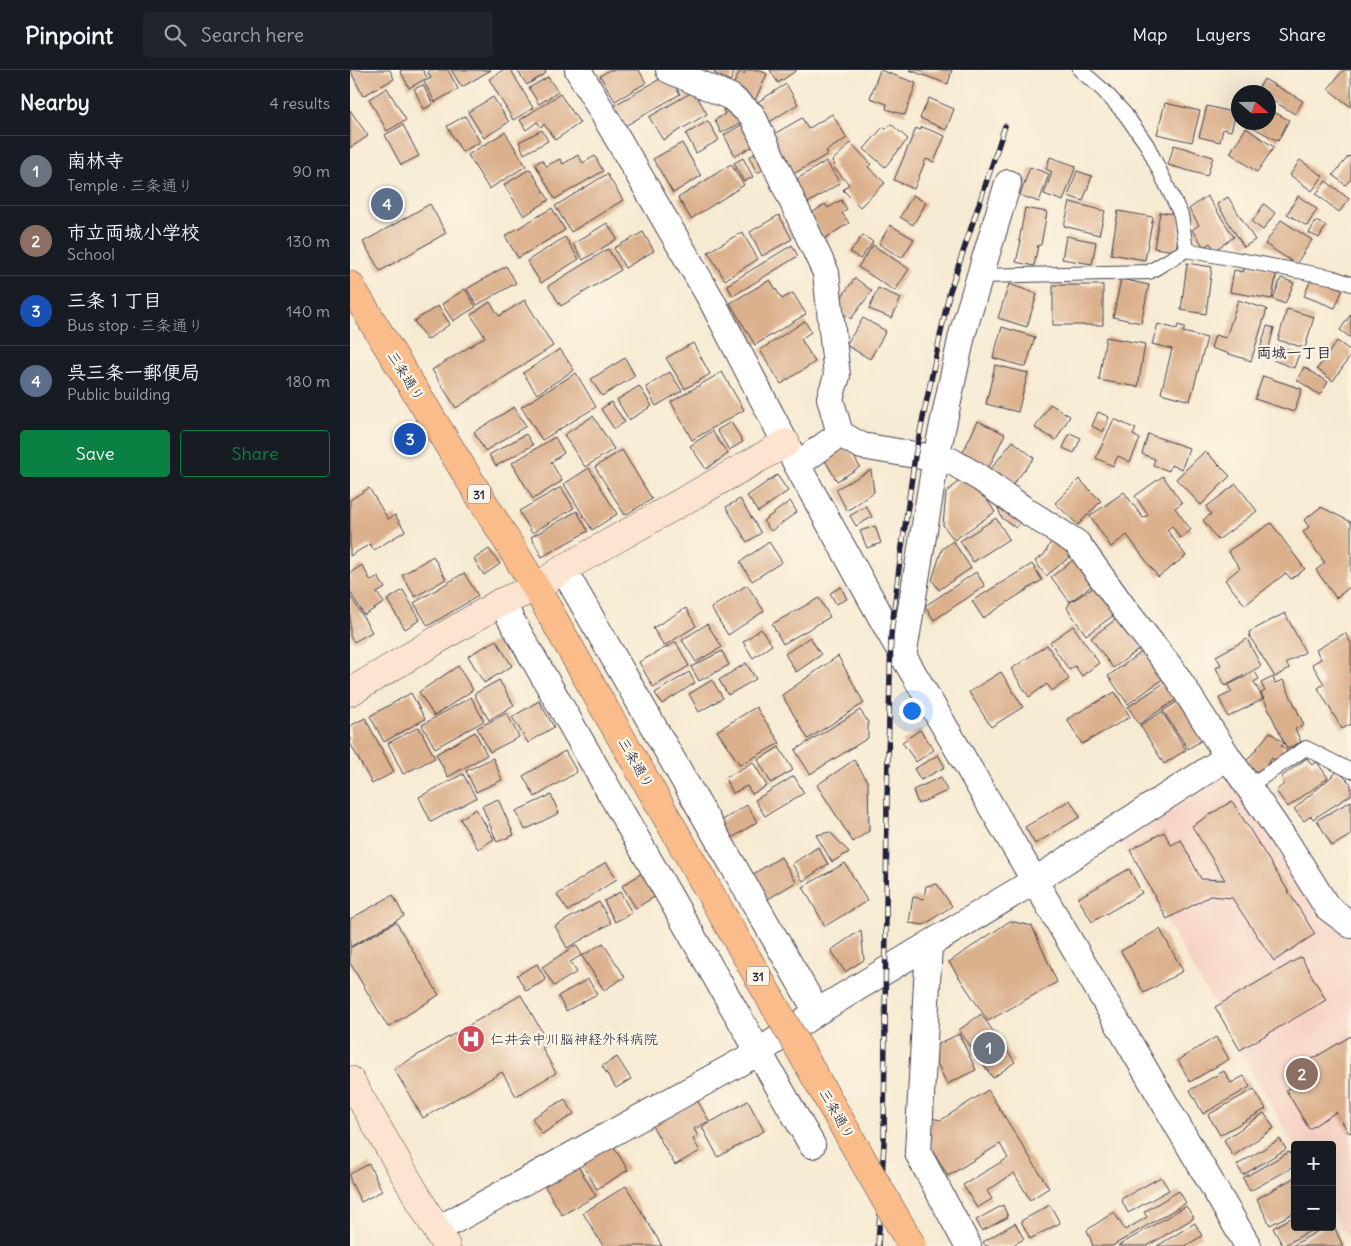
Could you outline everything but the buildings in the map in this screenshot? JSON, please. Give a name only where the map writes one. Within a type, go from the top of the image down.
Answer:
[{"type":"highway","name":"三条通り","points":[[350,285],[536,588],[912,1246]]},
{"type":"street","points":[[578,70],[712,301],[791,454],[903,657],[1248,1246]]},
{"type":"street","points":[[669,70],[731,97],[752,115],[826,273],[837,376],[830,398],[840,434],[862,446],[951,461],[980,478],[1028,512],[1077,543],[1125,610],[1173,671],[1327,907],[1351,925]]},
{"type":"street","points":[[903,657],[936,458],[962,335],[1008,183]]},
{"type":"street","points":[[350,692],[501,602],[536,588],[563,569],[791,454],[840,434]]},
{"type":"street","points":[[563,569],[817,1012]]},
{"type":"street","points":[[501,602],[812,1145]]},
{"type":"street","points":[[350,1080],[441,1238],[759,1052],[817,1012],[1034,881],[1228,757]]},
{"type":"street","points":[[929,945],[918,1153],[968,1246]]},
{"type":"lane","points":[[1080,70],[1103,90],[1124,114],[1147,146],[1181,214],[1186,250]]},
{"type":"lane","points":[[980,276],[1150,272],[1186,250],[1331,277],[1351,284]]},
{"type":"lane","points":[[1248,786],[1306,748],[1351,771]]},
{"type":"shaded area","points":[[1214,779],[1231,783],[1322,916],[1351,939],[1351,1244],[1336,1218],[1336,1141],[1292,1141],[1119,838],[1176,807]]},
{"type":"railway","points":[[878,1246],[884,1143],[887,800],[891,635],[915,456],[949,294],[1005,126]]},
{"type":"place","name":"呉三条一郵便局","points":[[387,204]]},
{"type":"place","name":"三条１丁目","points":[[410,439]]},
{"type":"place","name":"仁井会中川脳神経外科病院","points":[[471,1039]]},
{"type":"place","name":"南林寺","points":[[989,1048]]},
{"type":"place","name":"市立両城小学校","points":[[1302,1074]]},
{"type":"district","name":"両城一丁目","points":[[1294,352]]}]
